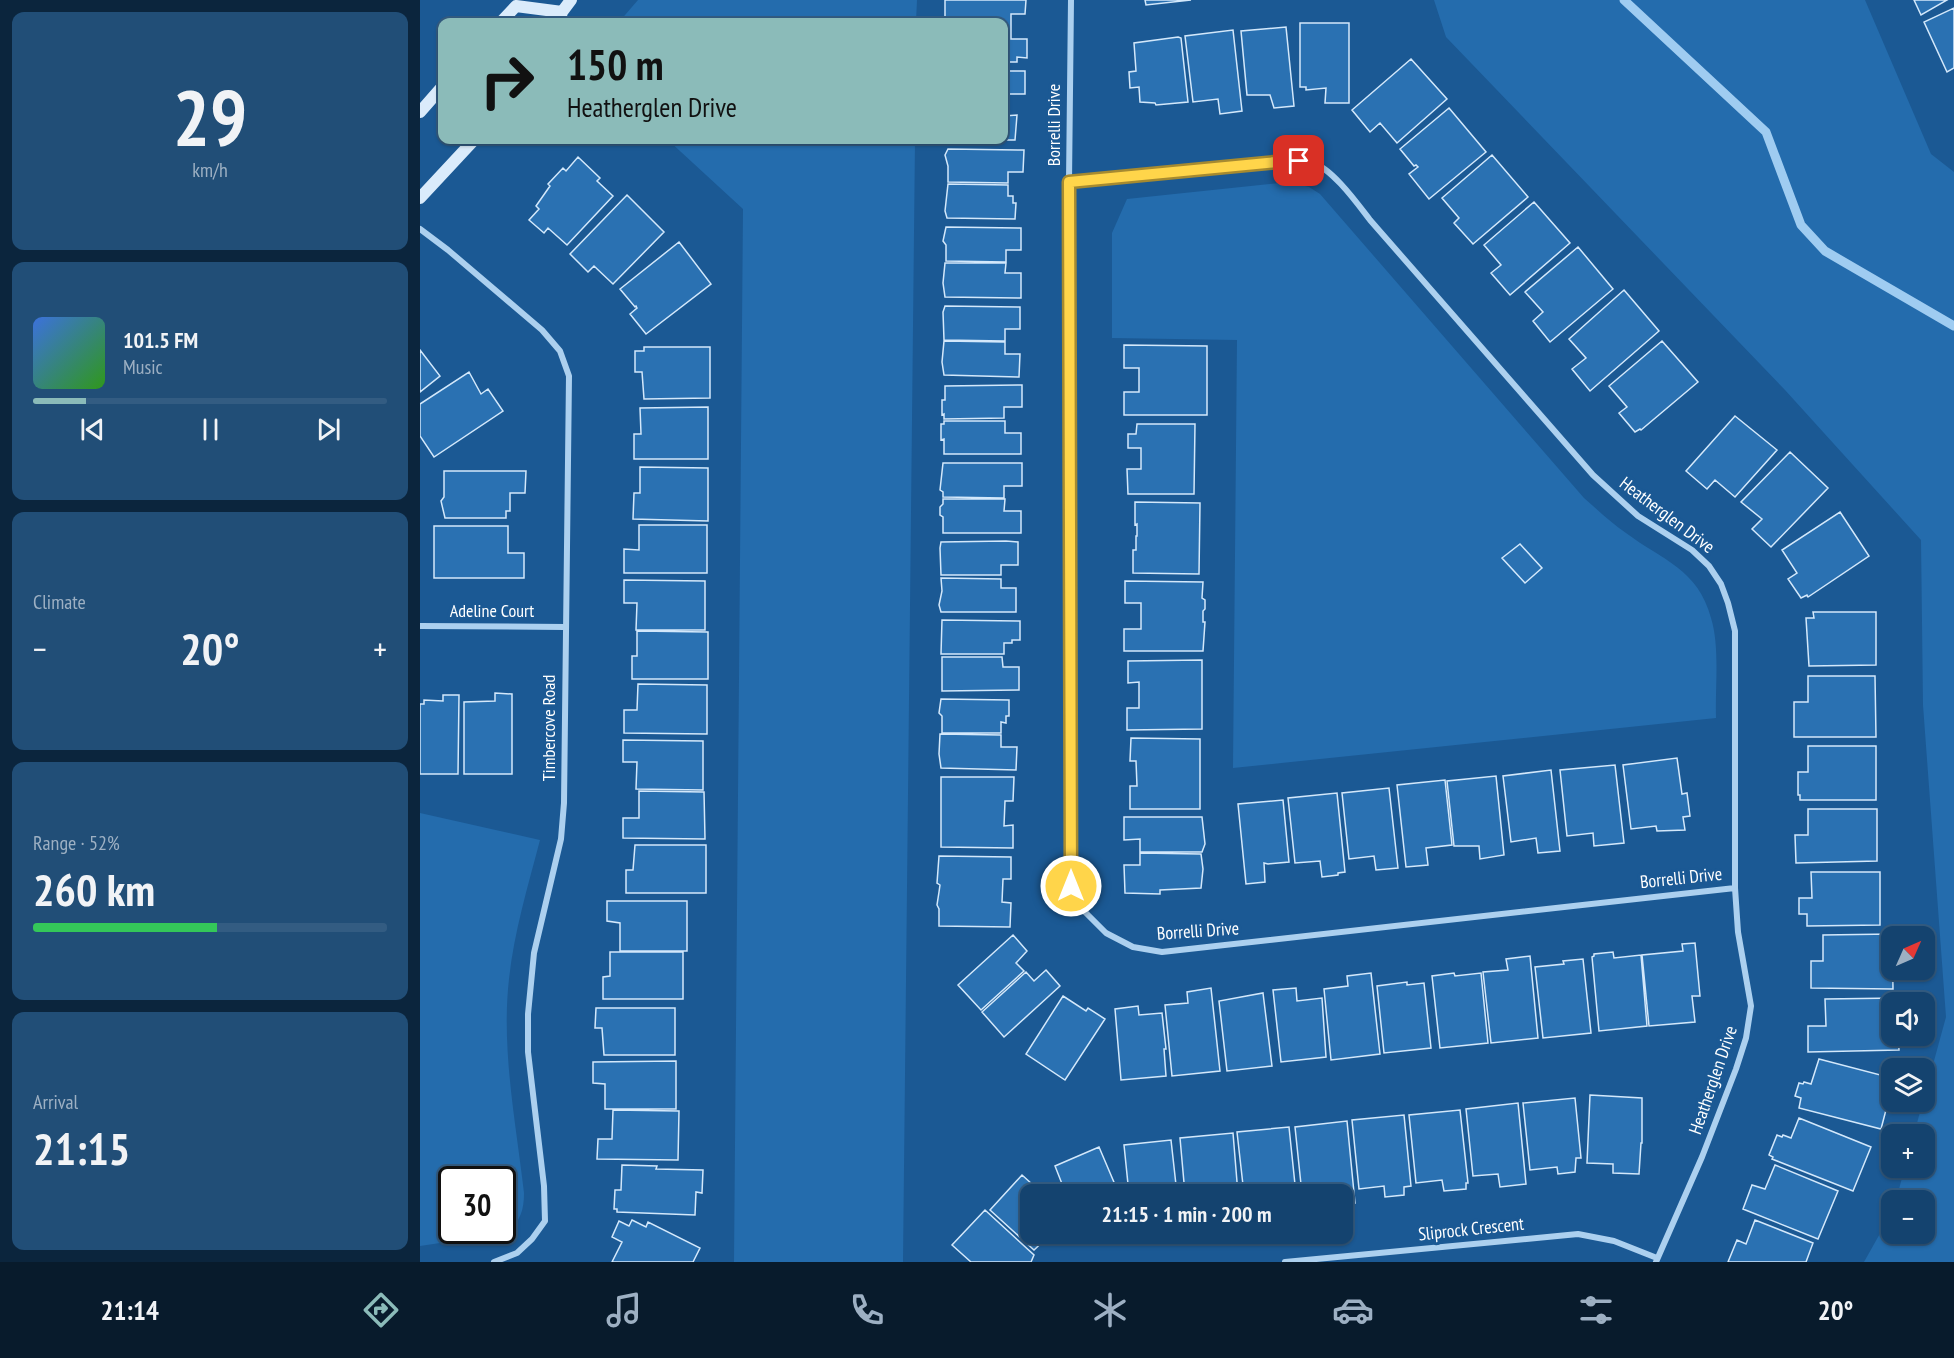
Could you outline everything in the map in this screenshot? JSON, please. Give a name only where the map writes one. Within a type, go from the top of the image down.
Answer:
[{"type":"main road","points":[[505,18],[516,6],[561,17],[571,0]]},
{"type":"main road","points":[[420,112],[438,92]]},
{"type":"main road","points":[[420,198],[470,144]]},
{"type":"street","name":"Borrelli Drive","points":[[1071,0],[1069,182],[1071,886],[1084,912],[1106,933],[1133,947],[1162,952],[1736,888]]},
{"type":"street","name":"Heatherglen Drive","points":[[1069,182],[1287,161],[1311,162],[1332,176],[1349,192],[1370,220],[1593,475],[1638,516],[1692,550],[1709,566],[1721,584],[1735,631],[1736,888],[1738,932],[1751,1006],[1746,1038],[1736,1070],[1702,1157],[1657,1260]]},
{"type":"street","name":"Timbercove Road","points":[[420,230],[448,250],[542,330],[560,351],[568,376],[564,803],[561,839],[534,953],[528,1014],[528,1052],[544,1186],[544,1221],[517,1253],[494,1262]]},
{"type":"street","name":"Adeline Court","points":[[420,626],[565,627]]},
{"type":"street","name":"Sliprock Crescent","points":[[1285,1262],[1578,1234],[1614,1241],[1657,1260]]},
{"type":"shaded area","points":[[638,0],[917,0],[916,18],[622,18]]},
{"type":"shaded area","points":[[1434,0],[1865,0],[1931,154],[1954,172],[1954,1262],[1864,1262],[1881,1232],[1881,1244],[1935,1244],[1935,1190],[1899,1190],[1902,1178],[1935,1178],[1935,1124],[1917,1124],[1920,1112],[1935,1112],[1935,1058],[1946,1017],[1923,705],[1921,540],[1785,390],[1446,37]]},
{"type":"shaded area","points":[[672,144],[915,144],[903,1262],[734,1262],[743,209]]},
{"type":"shaded area","points":[[1289,182],[1309,187],[1320,194],[1584,498],[1620,529],[1677,567],[1697,588],[1705,601],[1714,629],[1716,718],[1233,768],[1237,340],[1112,338],[1112,233],[1127,199]]},
{"type":"shaded area","points":[[420,813],[540,840],[514,944],[507,1005],[510,1086],[524,1193],[522,1210],[516,1223],[516,1166],[438,1166],[438,1243],[420,1246]]},
{"type":"building","points":[[945,0],[1026,0],[1025,14],[1011,14],[1011,39],[1027,39],[1027,58],[1017,57],[1017,62],[1008,62],[1008,18],[945,18]]},
{"type":"building","points":[[1145,0],[1191,0],[1146,5]]},
{"type":"building","points":[[1914,0],[1947,0],[1921,15]]},
{"type":"building","points":[[1954,8],[1954,68],[1947,72],[1924,22]]},
{"type":"building","points":[[1300,23],[1349,23],[1349,103],[1325,103],[1326,88],[1306,90],[1306,87],[1300,87]]},
{"type":"building","points":[[1286,27],[1294,106],[1274,108],[1270,95],[1247,95],[1241,31]]},
{"type":"building","points":[[1233,30],[1242,111],[1220,114],[1218,99],[1193,102],[1185,36]]},
{"type":"building","points":[[1181,38],[1188,102],[1156,105],[1140,102],[1139,87],[1130,88],[1129,72],[1136,71],[1134,43]]},
{"type":"building","points":[[1411,59],[1447,99],[1397,143],[1380,123],[1370,132],[1352,110]]},
{"type":"building","points":[[1008,71],[1025,71],[1025,94],[1008,94]]},
{"type":"building","points":[[1449,108],[1486,152],[1429,199],[1409,174],[1418,167],[1414,166],[1400,149]]},
{"type":"building","points":[[1017,115],[1015,140],[1008,140],[1008,116]]},
{"type":"building","points":[[948,149],[1024,150],[1023,172],[1008,172],[1008,183],[948,182],[945,155]]},
{"type":"building","points":[[1492,155],[1528,197],[1473,244],[1454,223],[1459,218],[1442,198]]},
{"type":"building","points":[[578,157],[600,178],[597,181],[613,196],[567,245],[548,228],[544,233],[529,220],[539,209],[536,206],[550,186],[548,184],[563,168],[566,171]]},
{"type":"building","points":[[948,184],[1008,185],[1008,196],[1013,196],[1013,203],[1016,203],[1015,219],[947,218],[945,211]]},
{"type":"building","points":[[627,195],[664,232],[613,284],[594,266],[588,272],[570,254]]},
{"type":"building","points":[[1534,202],[1570,243],[1510,295],[1491,273],[1501,265],[1484,245]]},
{"type":"building","points":[[946,227],[1021,228],[1021,250],[1006,250],[1006,262],[946,261],[946,245],[943,241]]},
{"type":"building","points":[[679,242],[711,284],[646,334],[630,314],[637,308],[636,306],[620,289]]},
{"type":"building","points":[[1578,247],[1613,289],[1550,342],[1533,321],[1543,312],[1525,292]]},
{"type":"building","points":[[945,263],[1006,263],[1005,273],[1021,273],[1021,298],[945,297],[943,283]]},
{"type":"building","points":[[1624,290],[1659,331],[1590,391],[1572,369],[1586,358],[1569,339]]},
{"type":"building","points":[[945,306],[1020,307],[1020,329],[1005,329],[1005,341],[944,340],[943,312]]},
{"type":"building","points":[[944,341],[1005,342],[1005,354],[1020,354],[1019,377],[944,375],[942,362]]},
{"type":"building","points":[[1662,341],[1698,382],[1641,430],[1635,432],[1619,413],[1627,407],[1609,386]]},
{"type":"building","points":[[1124,345],[1207,346],[1207,415],[1124,415],[1124,392],[1139,392],[1139,368],[1124,368]]},
{"type":"building","points":[[644,347],[710,347],[710,398],[644,399],[642,372],[635,372],[635,351],[644,351]]},
{"type":"building","points":[[420,350],[440,376],[420,392]]},
{"type":"building","points":[[469,372],[481,394],[488,389],[503,411],[434,457],[420,436],[420,404]]},
{"type":"building","points":[[1022,385],[1022,407],[1004,407],[1004,418],[944,419],[944,414],[942,415],[945,386]]},
{"type":"building","points":[[708,407],[708,459],[634,459],[634,434],[641,434],[640,408]]},
{"type":"building","points":[[1735,416],[1777,450],[1735,497],[1715,480],[1707,489],[1686,471]]},
{"type":"building","points":[[944,421],[1005,421],[1005,433],[1021,433],[1021,454],[944,454],[941,424],[944,424]]},
{"type":"building","points":[[1137,424],[1195,424],[1194,494],[1128,494],[1127,469],[1141,469],[1141,448],[1128,448],[1128,434],[1136,434]]},
{"type":"building","points":[[1790,452],[1828,488],[1771,547],[1752,529],[1762,519],[1741,502]]},
{"type":"building","points":[[943,463],[1022,463],[1022,486],[1004,486],[1004,498],[943,497],[943,492],[940,490]]},
{"type":"building","points":[[640,467],[708,468],[708,521],[633,519],[634,493],[640,493]]},
{"type":"building","points":[[444,471],[526,471],[525,493],[510,493],[510,511],[506,511],[506,518],[445,518],[441,501],[444,497]]},
{"type":"building","points":[[943,499],[1005,499],[1004,511],[1021,511],[1021,533],[943,533],[943,517],[940,515],[940,507]]},
{"type":"building","points":[[1135,502],[1200,503],[1199,574],[1133,573],[1133,550],[1136,550],[1137,536]]},
{"type":"building","points":[[1840,512],[1869,556],[1808,597],[1807,595],[1801,598],[1788,579],[1797,573],[1782,550]]},
{"type":"building","points":[[639,525],[707,525],[707,573],[624,573],[624,549],[639,550]]},
{"type":"building","points":[[434,526],[508,526],[508,553],[524,553],[524,578],[434,578]]},
{"type":"building","points":[[941,542],[1018,542],[1018,565],[1001,565],[1001,575],[941,575]]},
{"type":"building","points":[[1520,544],[1542,568],[1525,583],[1502,558]]},
{"type":"building","points":[[941,578],[1001,579],[1001,588],[1016,588],[1016,612],[941,612],[939,605],[942,591]]},
{"type":"building","points":[[624,580],[705,581],[705,630],[636,630],[637,603],[624,603]]},
{"type":"building","points":[[1125,581],[1203,582],[1202,598],[1205,600],[1205,609],[1203,622],[1205,622],[1203,651],[1124,651],[1124,629],[1141,629],[1141,603],[1125,603]]},
{"type":"building","points":[[1813,612],[1876,612],[1876,665],[1809,666],[1806,618],[1814,618]]},
{"type":"building","points":[[942,620],[1020,621],[1020,640],[1004,643],[1004,654],[941,654]]},
{"type":"building","points":[[637,631],[708,632],[708,679],[632,679],[632,656],[637,656]]},
{"type":"building","points":[[942,657],[1002,657],[1003,667],[1019,667],[1019,690],[942,691]]},
{"type":"building","points":[[1202,660],[1202,729],[1127,730],[1127,708],[1139,708],[1139,682],[1128,683],[1128,661]]},
{"type":"building","points":[[1808,676],[1875,676],[1876,737],[1794,737],[1794,702],[1808,702]]},
{"type":"building","points":[[638,684],[707,685],[707,734],[624,733],[624,710],[637,710]]},
{"type":"building","points":[[495,693],[512,694],[512,774],[464,774],[464,702],[495,701]]},
{"type":"building","points":[[443,695],[459,695],[458,774],[420,774],[420,704],[424,704],[424,700],[443,701]]},
{"type":"building","points":[[941,699],[1009,700],[1009,716],[1006,716],[1006,723],[1001,722],[1001,733],[942,733],[942,716],[939,713]]},
{"type":"building","points":[[940,734],[1001,735],[1001,747],[1017,747],[1016,770],[941,768]]},
{"type":"building","points":[[1131,738],[1200,739],[1200,809],[1130,809],[1130,786],[1137,786],[1136,761],[1130,761]]},
{"type":"building","points":[[623,740],[703,741],[703,790],[636,789],[637,762],[623,762]]},
{"type":"building","points":[[1808,746],[1876,746],[1876,800],[1800,800],[1798,772],[1808,772]]},
{"type":"building","points":[[1677,758],[1682,794],[1687,793],[1690,816],[1683,817],[1685,830],[1657,831],[1656,826],[1631,829],[1623,765]]},
{"type":"building","points":[[1615,765],[1624,843],[1594,846],[1593,833],[1567,836],[1560,770]]},
{"type":"building","points":[[1551,770],[1560,851],[1538,853],[1536,838],[1511,842],[1503,776]]},
{"type":"building","points":[[1496,776],[1504,855],[1480,859],[1479,846],[1454,846],[1447,781]]},
{"type":"building","points":[[941,777],[1014,777],[1013,801],[1005,801],[1004,826],[1013,825],[1013,848],[941,847]]},
{"type":"building","points":[[1445,780],[1452,845],[1426,848],[1428,865],[1406,867],[1397,785]]},
{"type":"building","points":[[1389,788],[1398,868],[1376,870],[1374,856],[1349,859],[1342,793]]},
{"type":"building","points":[[639,791],[704,792],[705,839],[623,838],[623,818],[639,818]]},
{"type":"building","points":[[1337,793],[1345,872],[1322,877],[1320,861],[1295,863],[1288,798]]},
{"type":"building","points":[[1283,800],[1289,862],[1264,863],[1265,882],[1246,884],[1238,804]]},
{"type":"building","points":[[1808,809],[1877,809],[1877,861],[1796,863],[1795,835],[1808,835]]},
{"type":"building","points":[[1124,817],[1202,817],[1205,844],[1202,852],[1140,852],[1140,839],[1124,840]]},
{"type":"building","points":[[635,845],[706,845],[706,893],[626,893],[626,870],[633,870]]},
{"type":"building","points":[[1140,853],[1201,854],[1203,869],[1201,888],[1160,890],[1160,894],[1125,893],[1124,865],[1140,865]]},
{"type":"building","points":[[939,856],[1011,857],[1011,879],[1003,879],[1002,902],[1011,903],[1010,927],[939,926],[937,905],[940,885],[937,883]]},
{"type":"building","points":[[1811,872],[1880,872],[1880,925],[1807,926],[1807,914],[1799,914],[1799,898],[1812,898]]},
{"type":"building","points":[[607,901],[687,901],[687,951],[620,951],[620,923],[607,921]]},
{"type":"building","points":[[1881,934],[1881,980],[1893,980],[1893,989],[1811,988],[1811,961],[1823,961],[1823,935]]},
{"type":"building","points":[[1013,935],[1027,951],[1016,963],[1024,971],[981,1010],[958,985]]},
{"type":"building","points":[[1695,943],[1700,996],[1692,996],[1695,1022],[1649,1026],[1642,955],[1683,951],[1682,944]]},
{"type":"building","points":[[610,952],[683,952],[683,999],[603,999],[603,977],[610,976]]},
{"type":"building","points":[[1613,952],[1614,958],[1641,955],[1647,1026],[1599,1031],[1592,957],[1594,954]]},
{"type":"building","points":[[1530,956],[1538,1038],[1491,1043],[1483,972],[1508,970],[1506,959]]},
{"type":"building","points":[[1583,959],[1591,1033],[1543,1038],[1535,967],[1564,964],[1563,961]]},
{"type":"building","points":[[1046,970],[1060,986],[1004,1037],[982,1012],[1026,972],[1034,981]]},
{"type":"building","points":[[1371,973],[1380,1054],[1331,1060],[1324,989],[1348,986],[1347,976]]},
{"type":"building","points":[[1454,973],[1455,976],[1481,973],[1488,1043],[1440,1048],[1432,976]]},
{"type":"building","points":[[1407,982],[1407,985],[1424,983],[1431,1048],[1384,1053],[1377,986]]},
{"type":"building","points":[[1211,988],[1220,1071],[1172,1076],[1165,1005],[1188,1003],[1187,992]]},
{"type":"building","points":[[1296,988],[1297,1001],[1322,998],[1326,1057],[1281,1062],[1273,990]]},
{"type":"building","points":[[1263,993],[1272,1066],[1227,1071],[1219,1001]]},
{"type":"building","points":[[1063,996],[1086,1011],[1088,1008],[1105,1019],[1065,1080],[1026,1054]]},
{"type":"building","points":[[1881,998],[1881,1046],[1899,1046],[1899,1050],[1808,1052],[1808,1026],[1826,1026],[1825,999]]},
{"type":"building","points":[[1138,1006],[1139,1015],[1162,1013],[1166,1076],[1121,1080],[1115,1009]]},
{"type":"building","points":[[596,1008],[675,1008],[675,1055],[604,1055],[602,1028],[595,1028]]},
{"type":"building","points":[[1819,1059],[1881,1075],[1881,1112],[1885,1112],[1881,1129],[1799,1108],[1801,1098],[1795,1096],[1799,1083],[1811,1084]]},
{"type":"building","points":[[676,1061],[676,1109],[605,1109],[605,1084],[593,1083],[593,1062]]},
{"type":"building","points":[[1590,1095],[1642,1098],[1639,1174],[1613,1173],[1613,1164],[1587,1163]]},
{"type":"building","points":[[1575,1098],[1581,1158],[1576,1158],[1575,1172],[1558,1174],[1557,1167],[1530,1170],[1523,1103]]},
{"type":"building","points":[[1518,1103],[1526,1184],[1500,1187],[1498,1174],[1473,1176],[1466,1109]]},
{"type":"building","points":[[613,1110],[679,1111],[678,1160],[597,1159],[598,1139],[612,1139]]},
{"type":"building","points":[[1460,1110],[1468,1183],[1466,1183],[1466,1189],[1444,1191],[1442,1180],[1416,1183],[1409,1115]]},
{"type":"building","points":[[1404,1115],[1411,1186],[1404,1187],[1404,1195],[1385,1197],[1384,1186],[1359,1189],[1352,1120]]},
{"type":"building","points":[[1799,1118],[1871,1147],[1853,1191],[1772,1159],[1773,1157],[1769,1155],[1777,1135],[1791,1138]]},
{"type":"building","points":[[1347,1121],[1355,1203],[1353,1203],[1353,1184],[1301,1184],[1295,1127]]},
{"type":"building","points":[[1289,1127],[1295,1184],[1243,1184],[1237,1132]]},
{"type":"building","points":[[1233,1133],[1237,1184],[1184,1184],[1180,1138]]},
{"type":"building","points":[[1171,1140],[1176,1184],[1128,1184],[1124,1145]]},
{"type":"building","points":[[1099,1147],[1115,1184],[1062,1184],[1055,1166]]},
{"type":"building","points":[[622,1165],[657,1166],[656,1169],[703,1170],[702,1193],[696,1192],[695,1215],[617,1212],[617,1209],[614,1209],[615,1190],[621,1190]]},
{"type":"building","points":[[1775,1165],[1838,1191],[1818,1239],[1743,1209],[1752,1185],[1765,1189]]},
{"type":"building","points":[[1022,1175],[1032,1184],[1020,1184],[1020,1237],[990,1210]]},
{"type":"building","points":[[985,1210],[1034,1255],[1031,1262],[971,1262],[952,1245]]},
{"type":"building","points":[[632,1220],[646,1227],[648,1222],[700,1248],[693,1262],[612,1262],[622,1242],[612,1237],[619,1221],[629,1226]]},
{"type":"building","points":[[1755,1220],[1813,1243],[1806,1262],[1728,1262],[1737,1240],[1746,1244]]},
{"type":"building","points":[[1027,1244],[1040,1244],[1034,1250]]},
{"type":"waterway","points":[[1624,0],[1766,132],[1801,225],[1825,251],[1954,326]]},
{"type":"route","points":[[1071,886],[1069,182],[1299,161]]}]
